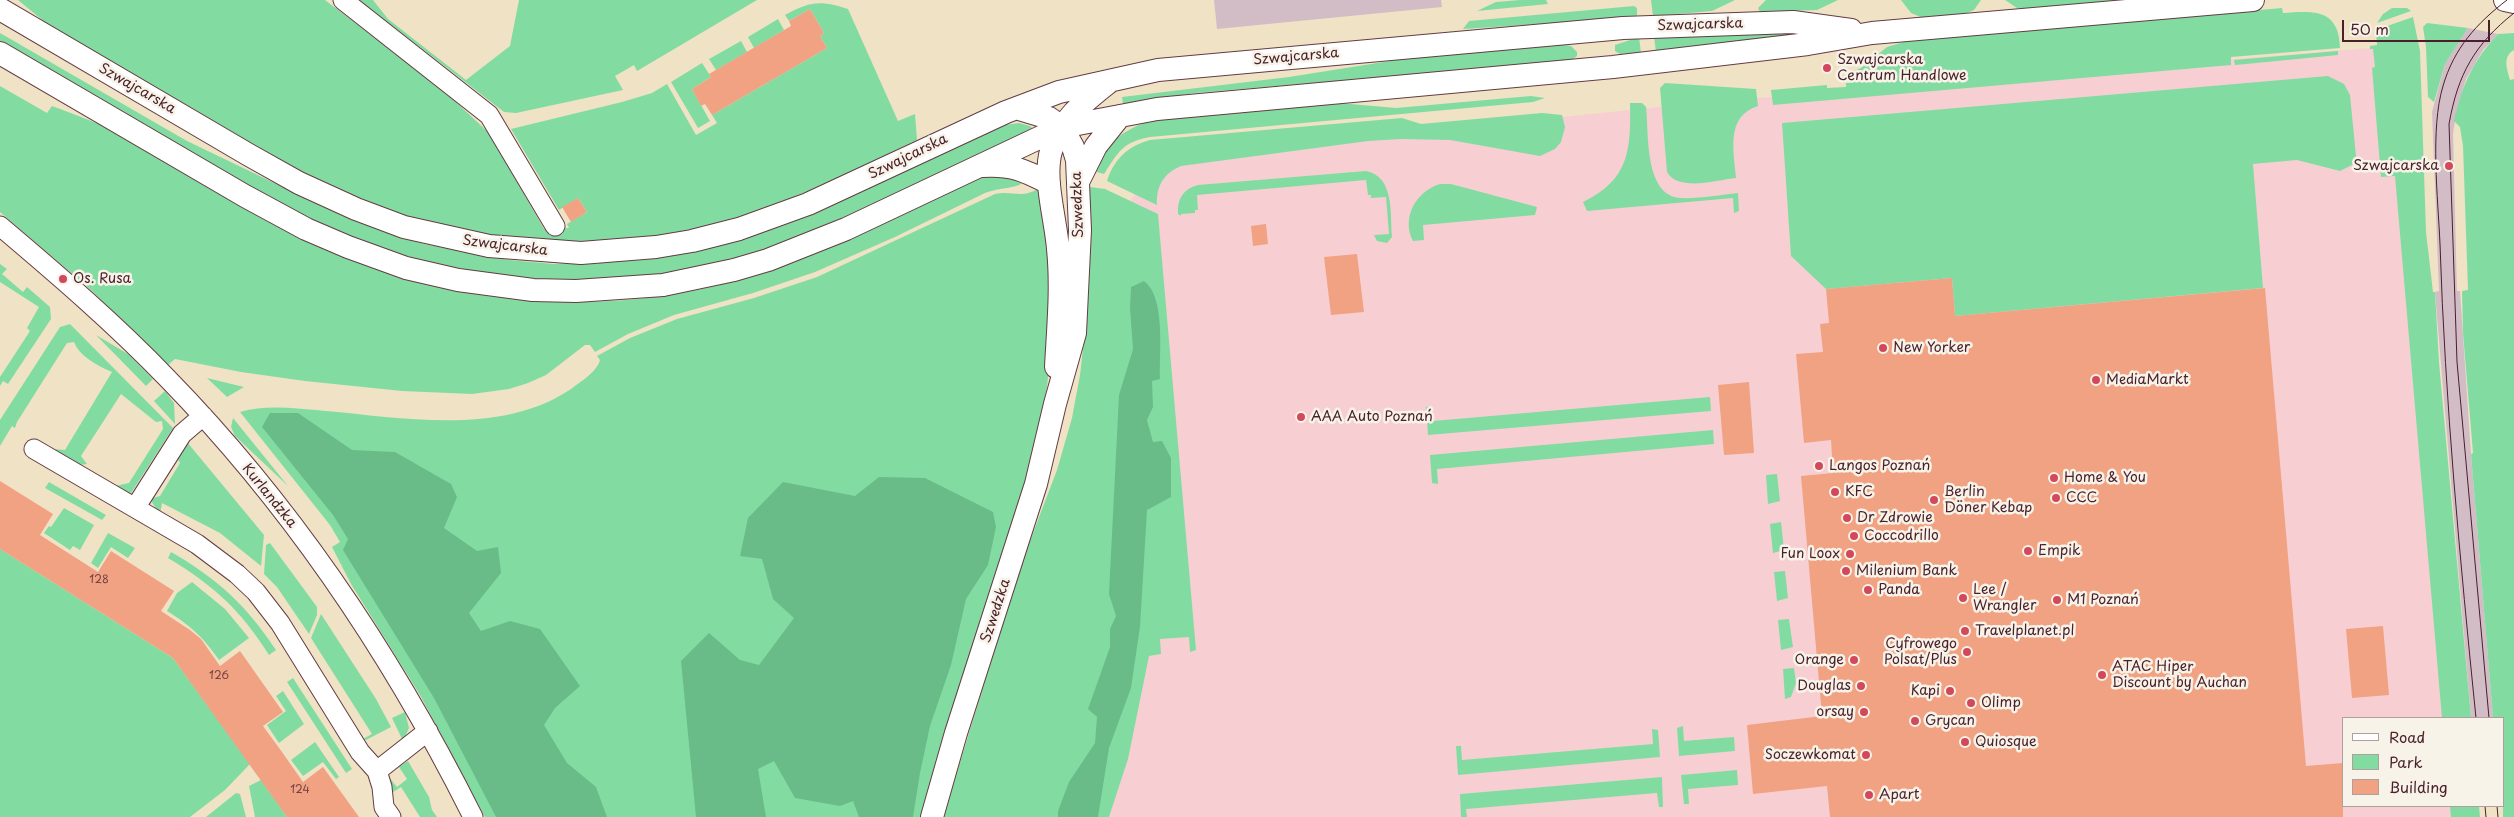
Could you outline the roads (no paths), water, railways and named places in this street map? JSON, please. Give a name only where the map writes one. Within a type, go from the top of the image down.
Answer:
[{"type":"street","points":[[343,0],[489,115],[555,226]]},
{"type":"street","name":"Szwajcarska","points":[[0,53],[245,196],[322,236],[415,270],[458,280],[549,290],[618,290],[663,285],[734,270],[795,250],[846,229],[1062,127],[1120,116],[1204,103],[1622,66],[1808,44],[1872,33],[2253,0]]},
{"type":"street","points":[[2505,0],[2514,2]]},
{"type":"street","name":"Szwajcarska","points":[[0,9],[249,155],[324,195],[388,222],[432,235],[489,246],[533,251],[581,253],[640,249],[692,241],[739,229],[808,204],[971,126],[1019,109],[1058,92],[1113,79],[1194,66],[1631,27],[1794,22],[1872,33]]},
{"type":"street","name":"Szwedzka","points":[[1055,404],[1060,298],[1058,250],[1049,183],[1051,152],[1062,127],[1078,107],[1113,79]]},
{"type":"street","points":[[1019,109],[1049,118],[1062,127]]},
{"type":"street","points":[[1079,182],[1096,146],[1120,116]]},
{"type":"street","name":"Szwedzka","points":[[932,817],[956,732],[1036,484],[1055,404],[1075,333],[1079,280],[1079,182],[1075,154],[1062,127]]},
{"type":"street","name":"Szwedzka","points":[[976,166],[1001,164],[1021,168],[1049,183]]},
{"type":"street","name":"Kurlandzka","points":[[0,226],[63,279],[123,334],[202,416],[290,520],[332,577],[383,654],[428,731],[473,817]]},
{"type":"street","points":[[134,508],[182,434],[202,416]]},
{"type":"street","points":[[34,449],[197,544],[237,574],[256,592],[280,623],[360,752],[377,771],[382,787],[384,807],[391,817]]},
{"type":"street","points":[[377,771],[428,731]]},
{"type":"tram line","points":[[2476,717],[2449,422],[2436,143],[2439,103],[2453,60],[2476,27],[2507,0]]},
{"type":"tram line","points":[[2489,717],[2457,362],[2449,124],[2457,90],[2470,62],[2488,37],[2514,13]]},
{"type":"tram line","points":[[2485,807],[2486,817]]},
{"type":"tram line","points":[[2497,807],[2498,817]]},
{"type":"place","name":"Szwajcarska Centrum Handlowe","points":[[1827,68]]},
{"type":"place","name":"Szwajcarska","points":[[2449,166]]},
{"type":"place","name":"Os. Rusa","points":[[63,279]]},
{"type":"place","name":"New Yorker","points":[[1883,348]]},
{"type":"place","name":"MediaMarkt","points":[[2096,380]]},
{"type":"place","name":"AAA Auto Poznań","points":[[1301,417]]},
{"type":"place","name":"Langos Poznań","points":[[1819,466]]},
{"type":"place","name":"Home & You","points":[[2054,478]]},
{"type":"place","name":"KFC","points":[[1835,492]]},
{"type":"place","name":"CCC","points":[[2056,498]]},
{"type":"place","name":"Berlin Döner Kebap","points":[[1934,500]]},
{"type":"place","name":"Dr Zdrowie","points":[[1847,518]]},
{"type":"place","name":"Coccodrillo","points":[[1854,536]]},
{"type":"place","name":"Empik","points":[[2028,551]]},
{"type":"place","name":"Fun Loox","points":[[1850,554]]},
{"type":"place","name":"Milenium Bank","points":[[1846,571]]},
{"type":"place","name":"Panda","points":[[1868,590]]},
{"type":"place","name":"Lee / Wrangler","points":[[1963,598]]},
{"type":"place","name":"M1 Poznań","points":[[2057,600]]},
{"type":"place","name":"Travelplanet.pl","points":[[1965,631]]},
{"type":"place","name":"Cyfrowego Polsat/Plus","points":[[1967,652]]},
{"type":"place","name":"Orange","points":[[1854,660]]},
{"type":"place","name":"ATAC Hiper Discount by Auchan","points":[[2102,675]]},
{"type":"place","name":"Douglas","points":[[1861,686]]},
{"type":"place","name":"Kapi","points":[[1950,691]]},
{"type":"place","name":"Olimp","points":[[1971,703]]},
{"type":"place","name":"orsay","points":[[1864,712]]},
{"type":"place","name":"Grycan","points":[[1915,721]]},
{"type":"place","name":"Quiosque","points":[[1965,742]]},
{"type":"place","name":"Soczewkomat","points":[[1866,755]]},
{"type":"place","name":"Apart","points":[[1869,795]]}]
